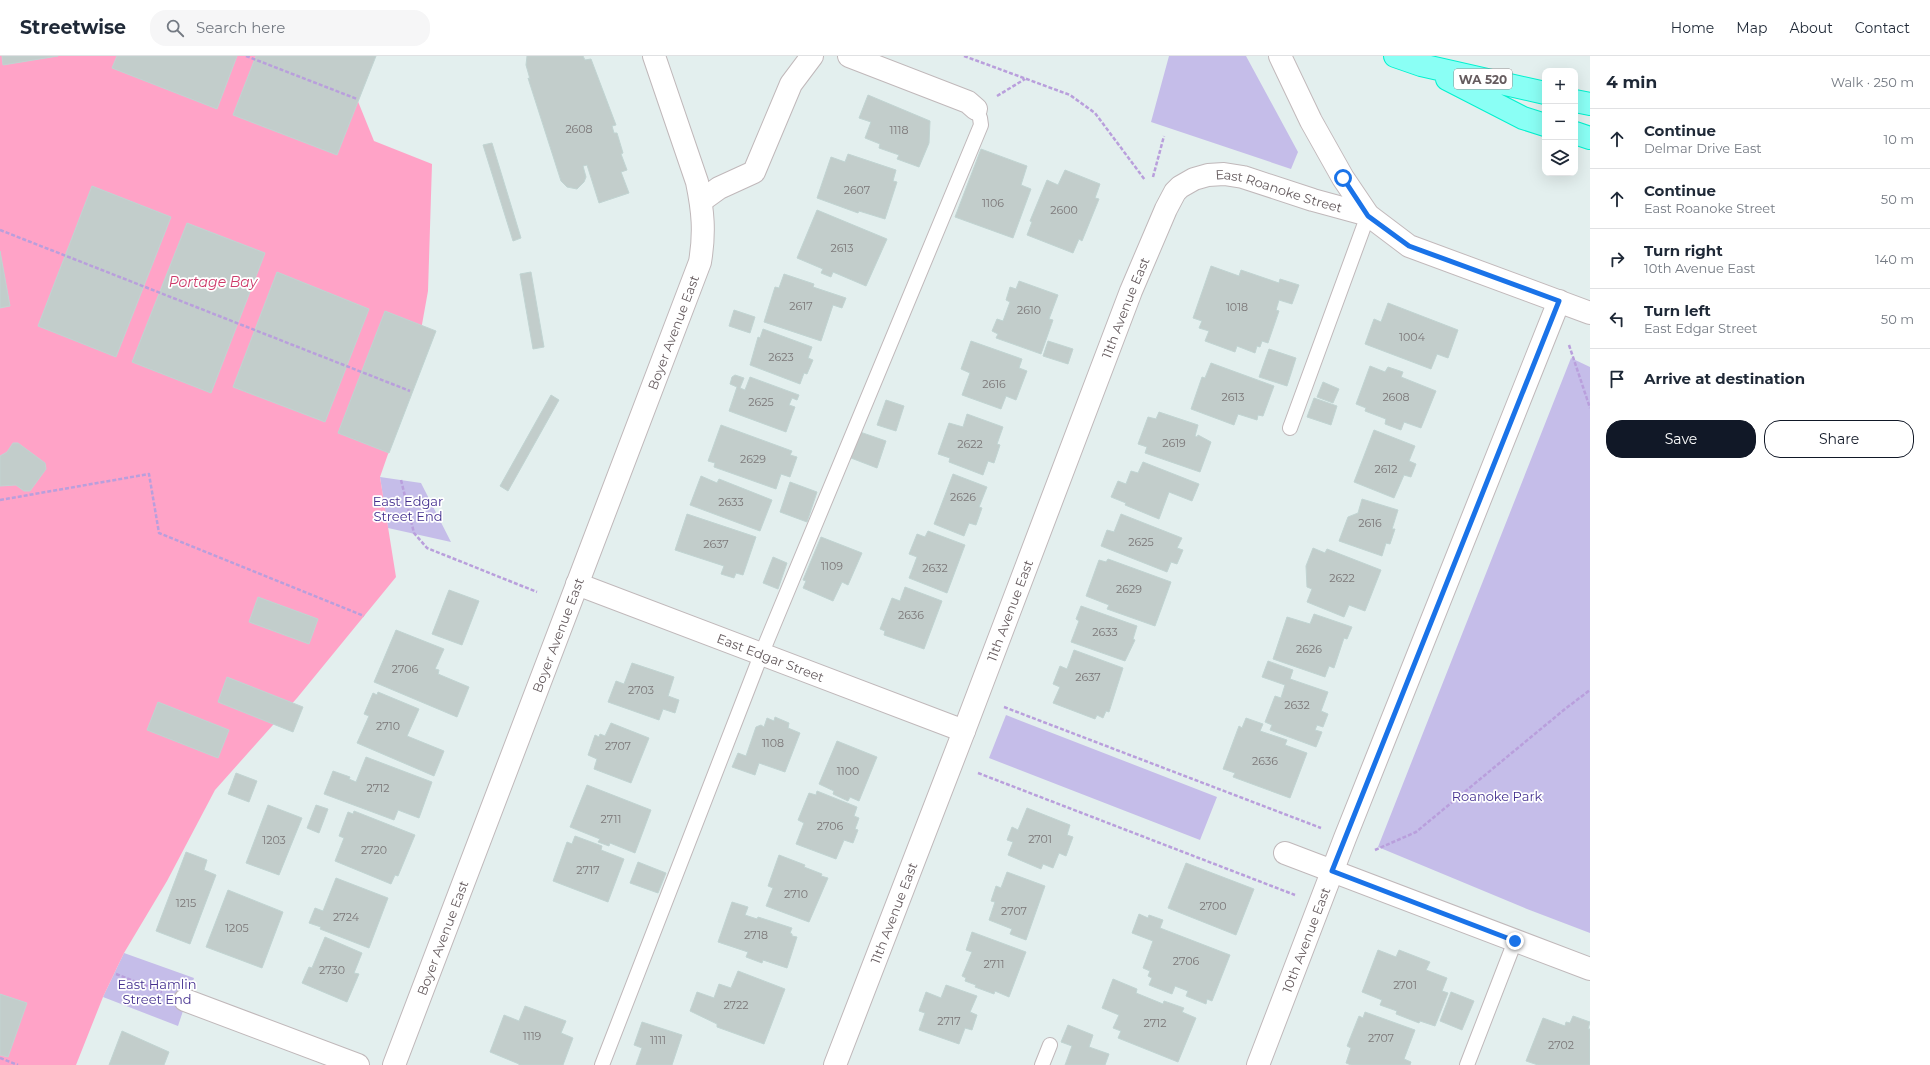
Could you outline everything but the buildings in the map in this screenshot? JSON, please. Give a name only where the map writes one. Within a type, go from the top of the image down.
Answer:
[{"type":"highway","name":"WA 520","points":[[1396,56],[1421,65],[1542,92]]},
{"type":"highway","points":[[1421,65],[1522,118],[1542,124]]},
{"type":"highway","points":[[1578,102],[1590,104]]},
{"type":"highway","points":[[1578,135],[1590,138]]},
{"type":"street","name":"Boyer Avenue East","points":[[394,1065],[693,284],[700,262],[704,238],[701,202],[697,182],[654,56]]},
{"type":"street","points":[[701,202],[719,188],[754,172],[791,84],[812,56]]},
{"type":"street","points":[[848,56],[968,102],[976,109]]},
{"type":"street","points":[[1280,56],[1310,121],[1343,178],[1368,216]]},
{"type":"street","name":"East Roanoke Street","points":[[1208,175],[1224,174],[1243,177],[1368,216],[1409,246],[1590,313]]},
{"type":"street","name":"11th Avenue East","points":[[835,1065],[964,731],[1130,291],[1163,216],[1176,192],[1180,187],[1194,179],[1208,175]]},
{"type":"street","name":"10th Avenue East","points":[[1258,1065],[1332,871],[1559,301]]},
{"type":"street","name":"East Edgar Street","points":[[577,584],[964,731]]},
{"type":"street","points":[[1285,853],[1590,969]]},
{"type":"street","points":[[176,997],[358,1065]]},
{"type":"lane","points":[[602,1065],[761,655],[980,125],[980,118],[976,109]]},
{"type":"lane","points":[[1290,428],[1368,216]]},
{"type":"lane","points":[[1467,1065],[1515,941]]},
{"type":"lane","points":[[1042,1065],[1050,1045]]},
{"type":"path","points":[[246,56],[357,99]]},
{"type":"path","points":[[964,56],[1070,95],[1095,113],[1145,180]]},
{"type":"path","points":[[996,96],[1026,79]]},
{"type":"path","points":[[1151,184],[1164,136]]},
{"type":"path","points":[[0,230],[410,391]]},
{"type":"path","points":[[1570,346],[1590,408]]},
{"type":"path","points":[[0,500],[149,474],[159,533],[364,616]]},
{"type":"path","points":[[401,480],[414,533],[428,548],[536,592]]},
{"type":"path","points":[[1375,850],[1416,832],[1565,708],[1590,690]]},
{"type":"path","points":[[1004,707],[1321,828]]},
{"type":"path","points":[[978,773],[1296,895]]},
{"type":"path","points":[[116,974],[176,997]]},
{"type":"path","points":[[0,1058],[18,1065]]},
{"type":"green space","points":[[1169,56],[1246,56],[1298,152],[1291,169],[1151,122]]},
{"type":"green space","name":"Roanoke Park","points":[[1571,358],[1590,367],[1590,933],[1527,909],[1378,847]]},
{"type":"green space","name":"East Edgar Street End","points":[[380,477],[421,483],[451,542],[388,528]]},
{"type":"green space","points":[[1006,715],[1217,797],[1200,840],[989,758]]},
{"type":"green space","name":"East Hamlin Street End","points":[[124,953],[194,978],[178,1026],[103,997]]},
{"type":"water","name":"Portage Bay","points":[[0,56],[366,56],[357,99],[374,141],[432,164],[428,291],[410,391],[380,477],[396,577],[297,698],[215,790],[167,881],[124,953],[103,997],[76,1065],[0,1065]]},
{"type":"route","points":[[1343,178],[1368,216],[1409,246],[1559,301],[1332,871],[1515,941]]}]
